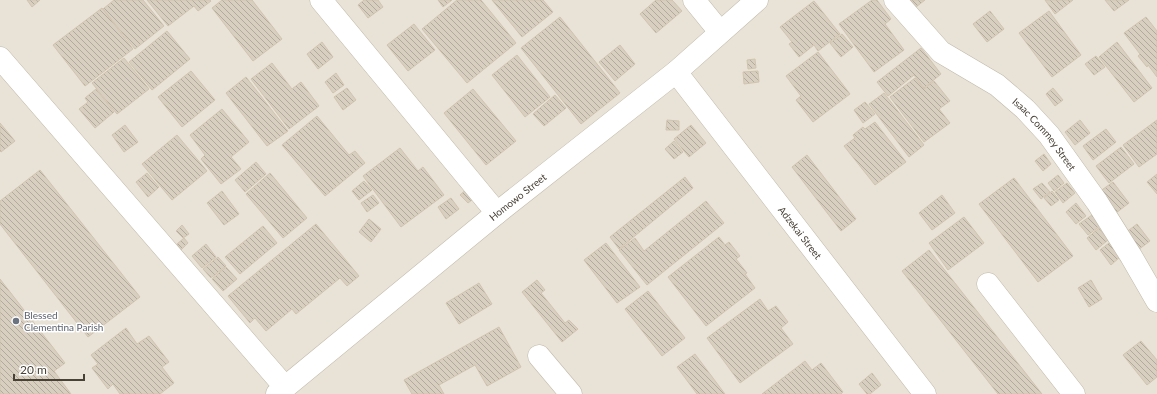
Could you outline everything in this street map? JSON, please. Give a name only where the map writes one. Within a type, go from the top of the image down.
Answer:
[{"type":"street","points":[[321,0],[497,213]]},
{"type":"street","points":[[694,0],[720,32]]},
{"type":"street","name":"Homowo Street","points":[[281,390],[497,213],[676,72],[757,0]]},
{"type":"street","name":"Isaac Commey Street","points":[[895,0],[942,52],[997,85],[1025,109],[1048,135],[1097,202],[1131,256],[1157,302]]},
{"type":"street","points":[[0,58],[281,390]]},
{"type":"street","name":"Adzekai Street","points":[[676,72],[925,394]]},
{"type":"street","points":[[988,284],[1074,394]]},
{"type":"street","points":[[539,356],[571,394]]},
{"type":"shaded area","points":[[0,0],[1157,0],[1157,394],[0,394]]},
{"type":"building","points":[[27,0],[40,0],[32,7]]},
{"type":"building","points":[[114,0],[143,0],[164,26],[135,49],[103,9]]},
{"type":"building","points":[[147,0],[211,1],[198,11],[194,6],[168,26]]},
{"type":"building","points":[[222,0],[252,0],[282,39],[253,61],[212,8]]},
{"type":"building","points":[[364,0],[378,0],[383,7],[368,18],[358,5]]},
{"type":"building","points":[[438,0],[452,0],[443,7]]},
{"type":"building","points":[[457,0],[481,0],[516,43],[467,83],[422,29]]},
{"type":"building","points":[[492,0],[543,0],[553,12],[522,37]]},
{"type":"building","points":[[656,0],[672,0],[682,11],[656,33],[640,14]]},
{"type":"building","points":[[872,0],[877,0],[891,19],[885,24],[904,50],[874,72],[839,24]]},
{"type":"building","points":[[910,0],[925,0],[916,7]]},
{"type":"building","points":[[1045,0],[1073,0],[1055,14]]},
{"type":"building","points":[[1105,0],[1129,0],[1114,11]]},
{"type":"building","points":[[814,1],[840,34],[818,51],[814,45],[799,57],[789,44],[792,42],[780,27]]},
{"type":"building","points":[[102,8],[133,49],[85,86],[53,45]]},
{"type":"building","points":[[990,11],[1004,29],[987,42],[973,24]]},
{"type":"building","points":[[1049,11],[1081,55],[1052,77],[1019,33]]},
{"type":"building","points":[[560,17],[620,93],[581,124],[521,48]]},
{"type":"building","points":[[1146,17],[1157,31],[1157,77],[1148,65],[1147,67],[1138,56],[1140,54],[1124,33]]},
{"type":"building","points":[[414,24],[435,50],[408,71],[387,45]]},
{"type":"building","points":[[167,31],[190,59],[152,90],[129,62]]},
{"type":"building","points":[[842,34],[853,47],[841,57],[830,43]]},
{"type":"building","points":[[322,42],[333,57],[318,69],[307,54]]},
{"type":"building","points":[[1117,42],[1152,88],[1134,102],[1099,57]]},
{"type":"building","points":[[620,45],[635,64],[615,81],[599,62]]},
{"type":"building","points":[[921,48],[941,74],[924,88],[914,75],[888,96],[877,82]]},
{"type":"building","points":[[818,52],[850,94],[813,122],[796,100],[801,96],[786,76]]},
{"type":"building","points":[[517,55],[550,97],[525,117],[492,75]]},
{"type":"building","points":[[1096,56],[1105,67],[1094,75],[1085,64]]},
{"type":"building","points":[[124,58],[149,89],[117,114],[92,83]]},
{"type":"building","points":[[755,59],[756,68],[748,69],[747,60]]},
{"type":"building","points":[[272,63],[292,89],[301,82],[319,106],[289,129],[251,79]]},
{"type":"building","points":[[191,71],[215,100],[182,127],[158,97]]},
{"type":"building","points":[[758,71],[759,82],[744,84],[743,72]]},
{"type":"building","points":[[336,73],[344,85],[333,93],[325,82]]},
{"type":"building","points":[[246,77],[288,131],[267,146],[226,93]]},
{"type":"building","points":[[915,78],[924,89],[934,81],[950,101],[939,109],[950,123],[924,142],[890,97]]},
{"type":"building","points":[[347,88],[356,100],[343,110],[334,97]]},
{"type":"building","points":[[1053,88],[1063,100],[1055,106],[1046,94]]},
{"type":"building","points":[[96,89],[114,112],[95,128],[79,109],[88,102],[85,98]]},
{"type":"building","points":[[473,89],[516,141],[486,165],[444,113]]},
{"type":"building","points":[[884,93],[924,145],[909,157],[869,104]]},
{"type":"building","points":[[555,95],[566,108],[544,126],[533,114]]},
{"type":"building","points":[[865,102],[875,114],[863,123],[854,110]]},
{"type":"building","points":[[222,109],[249,142],[231,157],[241,169],[221,184],[201,159],[205,155],[190,135]]},
{"type":"building","points":[[317,116],[349,155],[355,151],[365,163],[325,196],[282,145]]},
{"type":"building","points":[[667,120],[679,121],[679,130],[666,130]]},
{"type":"building","points":[[1080,120],[1090,133],[1075,145],[1065,132]]},
{"type":"building","points":[[1157,120],[1157,154],[1139,167],[1123,145]]},
{"type":"building","points":[[875,122],[906,162],[875,185],[844,146],[855,138],[853,135],[863,127],[865,129]]},
{"type":"building","points":[[0,123],[15,141],[1,152],[0,151]]},
{"type":"building","points":[[125,125],[138,142],[124,152],[112,135]]},
{"type":"building","points":[[691,125],[706,143],[689,157],[674,139]]},
{"type":"building","points":[[1106,129],[1116,142],[1093,160],[1083,146]]},
{"type":"building","points":[[177,135],[207,171],[172,200],[142,164]]},
{"type":"building","points":[[674,141],[683,152],[674,159],[665,149]]},
{"type":"building","points":[[1121,147],[1134,164],[1109,183],[1096,166]]},
{"type":"building","points":[[400,148],[418,171],[423,167],[444,195],[401,227],[363,176]]},
{"type":"building","points":[[1044,154],[1051,164],[1043,171],[1035,161]]},
{"type":"building","points":[[807,155],[856,219],[841,231],[792,167]]},
{"type":"building","points":[[256,162],[266,174],[245,192],[235,180]]},
{"type":"building","points":[[40,170],[140,297],[88,337],[0,224],[0,201]]},
{"type":"building","points":[[147,173],[159,187],[148,197],[136,182]]},
{"type":"building","points":[[270,173],[307,218],[283,238],[246,194]]},
{"type":"building","points":[[1157,174],[1157,194],[1147,182]]},
{"type":"building","points":[[1058,175],[1064,183],[1054,191],[1048,183]]},
{"type":"building","points":[[685,177],[693,188],[619,249],[610,237]]},
{"type":"building","points":[[1014,178],[1073,256],[1038,282],[979,204]]},
{"type":"building","points":[[364,181],[372,190],[359,200],[352,191]]},
{"type":"building","points":[[1113,182],[1129,203],[1116,213],[1099,192]]},
{"type":"building","points":[[1042,183],[1050,192],[1041,199],[1033,189]]},
{"type":"building","points":[[1067,183],[1075,193],[1063,203],[1055,192]]},
{"type":"building","points":[[469,187],[477,196],[468,203],[460,195]]},
{"type":"building","points":[[222,191],[239,214],[224,225],[207,203]]},
{"type":"building","points":[[1052,191],[1059,200],[1051,206],[1044,198]]},
{"type":"building","points":[[373,195],[379,203],[367,212],[361,203]]},
{"type":"building","points":[[942,195],[955,213],[932,230],[919,213]]},
{"type":"building","points":[[451,198],[459,209],[446,219],[438,207]]},
{"type":"building","points":[[706,201],[724,223],[647,285],[619,250],[635,238],[644,251]]},
{"type":"building","points":[[1076,203],[1086,216],[1076,224],[1066,212]]},
{"type":"building","points":[[1092,215],[1100,226],[1088,235],[1079,224]]},
{"type":"building","points":[[964,217],[984,243],[948,270],[929,243]]},
{"type":"building","points":[[369,219],[381,229],[371,242],[359,232]]},
{"type":"building","points":[[316,224],[359,276],[347,286],[340,278],[296,314],[292,309],[266,331],[255,318],[250,323],[228,296]]},
{"type":"building","points":[[1137,224],[1150,241],[1138,250],[1125,233]]},
{"type":"building","points":[[182,225],[189,234],[183,238],[176,231]]},
{"type":"building","points":[[263,226],[277,243],[240,274],[225,257]]},
{"type":"building","points":[[1099,228],[1108,240],[1096,250],[1087,238]]},
{"type":"building","points":[[719,237],[725,245],[729,242],[740,256],[736,259],[747,273],[745,274],[755,288],[706,326],[668,277]]},
{"type":"building","points":[[184,238],[188,243],[181,250],[177,244]]},
{"type":"building","points":[[606,243],[640,287],[617,303],[584,260]]},
{"type":"building","points":[[1109,243],[1120,257],[1111,265],[1100,250]]},
{"type":"building","points":[[206,244],[216,257],[202,268],[192,256]]},
{"type":"building","points":[[929,250],[1042,394],[998,394],[902,271]]},
{"type":"building","points":[[218,257],[226,266],[211,278],[203,269]]},
{"type":"building","points":[[226,267],[237,279],[223,291],[212,279]]},
{"type":"building","name":"Blessed Clementina Parish","points":[[0,279],[65,363],[54,371],[71,394],[0,394]]},
{"type":"building","points":[[537,280],[545,290],[541,293],[565,323],[569,320],[578,329],[562,342],[522,292]]},
{"type":"building","points":[[1091,280],[1102,299],[1089,307],[1078,288]]},
{"type":"building","points":[[479,283],[492,304],[459,324],[446,303]]},
{"type":"building","points":[[648,291],[685,338],[662,356],[625,309]]},
{"type":"building","points":[[760,299],[768,311],[776,306],[788,322],[781,328],[793,344],[740,383],[707,338]]},
{"type":"building","points":[[499,327],[521,367],[487,386],[475,365],[439,385],[444,394],[412,394],[404,380]]},
{"type":"building","points":[[126,328],[137,344],[149,336],[169,362],[162,367],[174,383],[160,394],[120,394],[113,384],[108,389],[92,368],[98,364],[91,355]]},
{"type":"building","points":[[1141,341],[1157,360],[1157,377],[1147,385],[1123,355]]},
{"type":"building","points":[[695,354],[725,394],[697,394],[677,367]]},
{"type":"building","points":[[805,361],[812,370],[821,363],[843,392],[841,394],[762,394]]},
{"type":"building","points":[[872,373],[881,385],[870,394],[867,394],[859,384]]},
{"type":"place","name":"Blessed Clementina Parish","points":[[16,321]]}]
